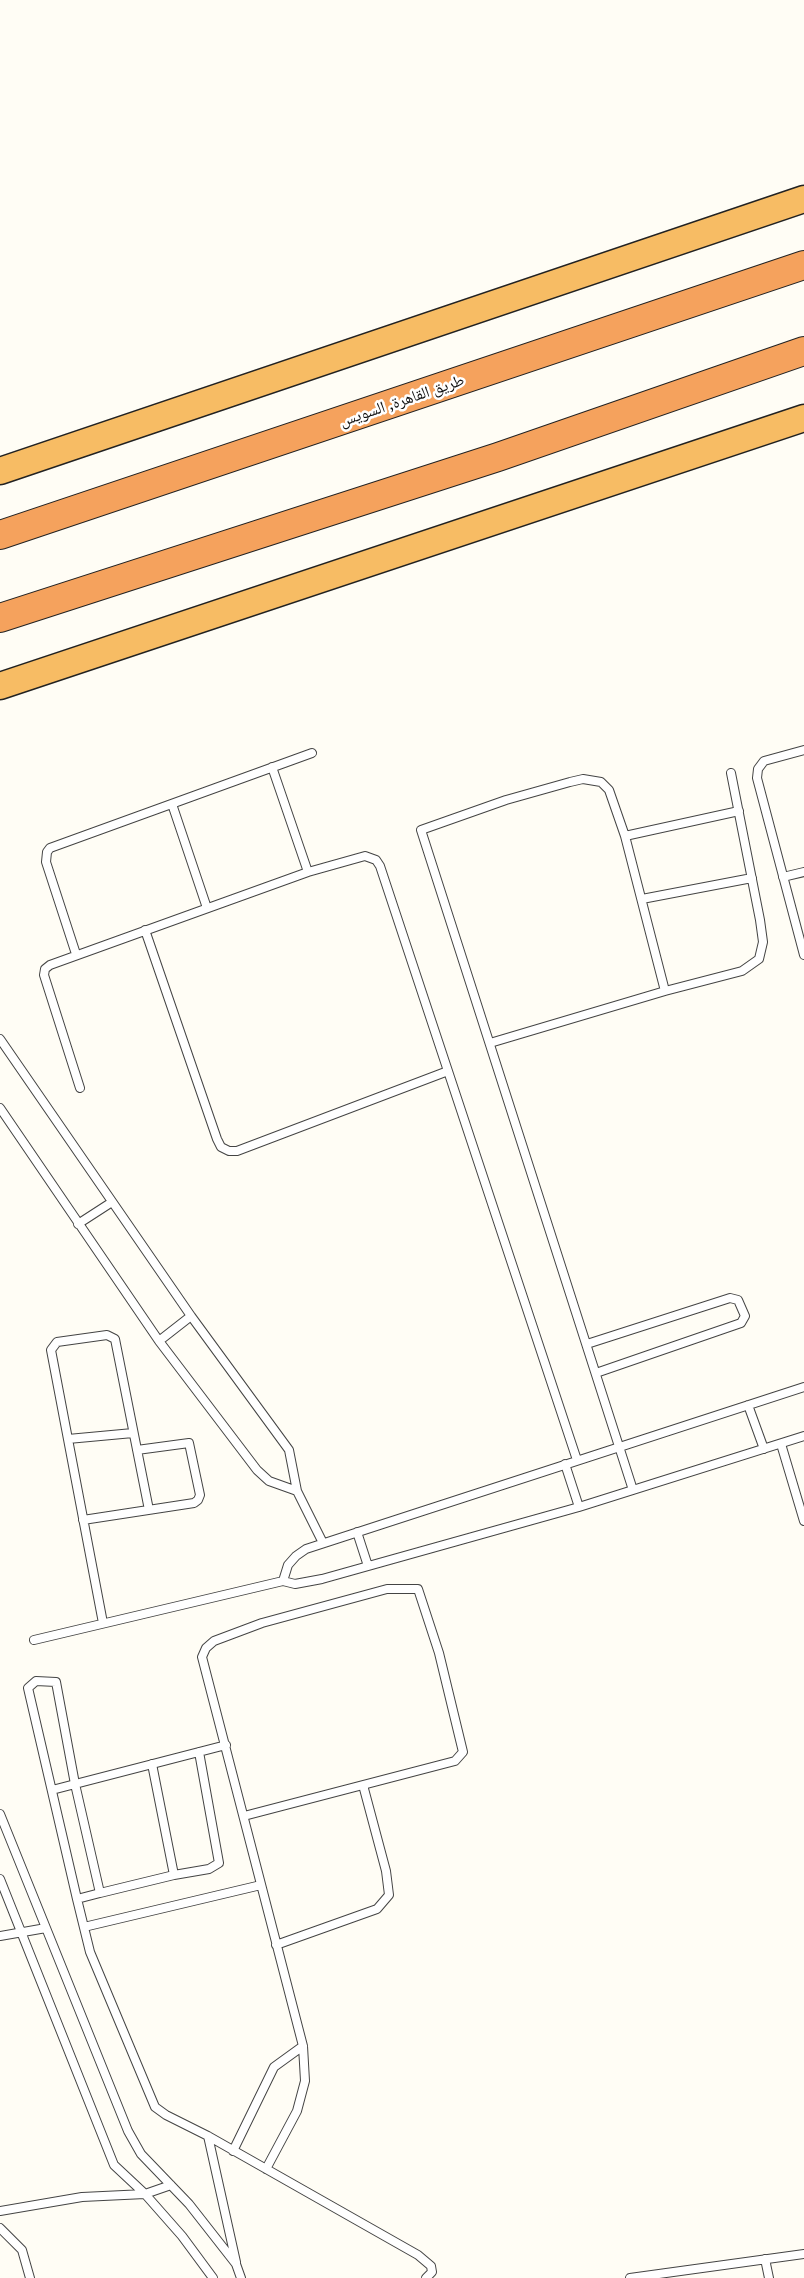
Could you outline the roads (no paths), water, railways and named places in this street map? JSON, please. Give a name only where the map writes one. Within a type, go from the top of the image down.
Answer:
[{"type":"highway","points":[[0,471],[804,199]]},
{"type":"highway","name":"طريق القاهرة, السويس","points":[[0,535],[804,265]]},
{"type":"highway","points":[[0,618],[498,457],[804,351]]},
{"type":"highway","points":[[0,686],[804,418]]},
{"type":"lane","points":[[804,750],[764,761],[757,772],[756,778],[804,955]]},
{"type":"lane","points":[[76,954],[46,862],[47,852],[50,848],[312,753]]},
{"type":"lane","points":[[272,767],[308,872]]},
{"type":"lane","points":[[490,1043],[665,991],[742,971],[759,959],[763,942],[731,773]]},
{"type":"lane","points":[[633,1490],[421,830],[506,800],[583,779],[601,782],[609,790],[625,836],[665,991]]},
{"type":"lane","points":[[172,804],[207,908]]},
{"type":"lane","points":[[625,836],[739,811]]},
{"type":"lane","points":[[80,1088],[44,975],[45,969],[50,965],[76,954],[308,872],[364,856],[376,860],[380,866],[577,1460]]},
{"type":"lane","points":[[783,877],[804,872]]},
{"type":"lane","points":[[642,899],[752,878]]},
{"type":"lane","points":[[145,930],[216,1139],[221,1147],[229,1151],[237,1151],[448,1071]]},
{"type":"lane","points":[[0,1039],[191,1316],[289,1450],[297,1491],[323,1543]]},
{"type":"lane","points":[[0,1108],[159,1340],[256,1470],[269,1481],[297,1491]]},
{"type":"lane","points":[[78,1224],[112,1202]]},
{"type":"lane","points":[[587,1344],[730,1298],[738,1300],[745,1316],[741,1323],[596,1373]]},
{"type":"lane","points":[[159,1340],[191,1316]]},
{"type":"lane","points":[[103,1624],[52,1348],[57,1342],[107,1335],[113,1337],[116,1341],[149,1510]]},
{"type":"lane","points":[[283,1581],[288,1565],[306,1549],[804,1387]]},
{"type":"lane","points":[[748,1404],[764,1449]]},
{"type":"lane","points":[[68,1439],[133,1433]]},
{"type":"lane","points":[[34,1640],[283,1581],[295,1584],[308,1582],[579,1507],[804,1436]]},
{"type":"lane","points":[[83,1520],[198,1500],[200,1495],[190,1444],[187,1442],[137,1450]]},
{"type":"lane","points":[[781,1444],[804,1521]]},
{"type":"lane","points":[[565,1464],[579,1507]]},
{"type":"lane","points":[[356,1532],[368,1566]]},
{"type":"lane","points":[[244,1816],[455,1761],[463,1752],[439,1653],[418,1589],[387,1589],[271,1620],[214,1641],[206,1648],[202,1657],[303,2046],[305,2082],[296,2111],[266,2169]]},
{"type":"lane","points":[[100,1893],[75,1784],[56,1682],[36,1681],[28,1688],[90,1952],[155,2107],[174,2120],[208,2136],[418,2255],[431,2266],[432,2272],[426,2278]]},
{"type":"lane","points":[[52,1790],[226,1744]]},
{"type":"lane","points":[[77,1899],[174,1875],[209,1870],[219,1862],[199,1752]]},
{"type":"lane","points":[[152,1764],[174,1875]]},
{"type":"lane","points":[[276,1945],[377,1909],[389,1895],[386,1871],[363,1785]]},
{"type":"lane","points":[[0,1814],[128,2131],[141,2154],[189,2204],[236,2264]]},
{"type":"lane","points":[[0,1879],[114,2165],[144,2194],[182,2236],[213,2278]]},
{"type":"lane","points":[[84,1927],[261,1885]]},
{"type":"lane","points":[[0,1936],[46,1928]]},
{"type":"lane","points":[[233,2151],[274,2067],[303,2046]]},
{"type":"lane","points":[[208,2136],[236,2264],[241,2278]]},
{"type":"lane","points":[[0,2211],[82,2197],[144,2194],[170,2185]]},
{"type":"lane","points":[[0,2228],[22,2250],[30,2278]]},
{"type":"lane","points":[[630,2278],[804,2254]]},
{"type":"lane","points":[[765,2258],[768,2278]]}]
